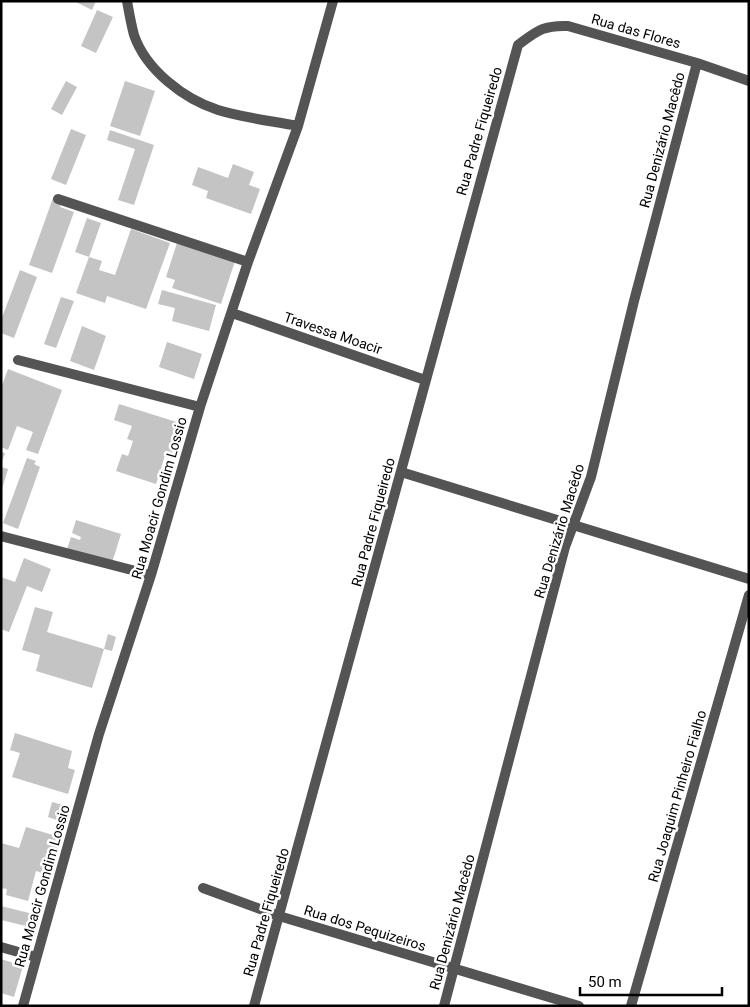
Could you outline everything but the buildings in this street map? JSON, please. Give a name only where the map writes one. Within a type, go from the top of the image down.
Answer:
[{"type":"street","points":[[127,1],[134,36],[143,54],[162,78],[182,92],[218,110],[298,126]]},
{"type":"street","name":"Rua Moacir Gondim Lossio","points":[[23,1006],[99,734],[151,574],[200,407],[248,262],[298,126],[333,1]]},
{"type":"street","name":"Rua das Flores","points":[[518,45],[540,29],[552,26],[568,26],[697,63],[749,81]]},
{"type":"street","name":"Rua Padre Fiqueiredo","points":[[254,1006],[518,45]]},
{"type":"street","name":"Rua Denizário Macêdo","points":[[444,1006],[565,547],[591,477],[634,301],[697,63]]},
{"type":"street","points":[[58,199],[248,262]]},
{"type":"street","name":"Travessa Moacir","points":[[232,313],[425,380]]},
{"type":"street","points":[[18,360],[200,407]]},
{"type":"street","points":[[401,472],[749,579]]},
{"type":"street","points":[[1,536],[151,574]]},
{"type":"street","name":"Rua Joaquim Pinheiro Fialho","points":[[631,1006],[749,594]]},
{"type":"street","name":"Rua dos Pequizeiros","points":[[203,888],[279,916],[579,1006]]},
{"type":"street","points":[[1,947],[36,957]]}]
